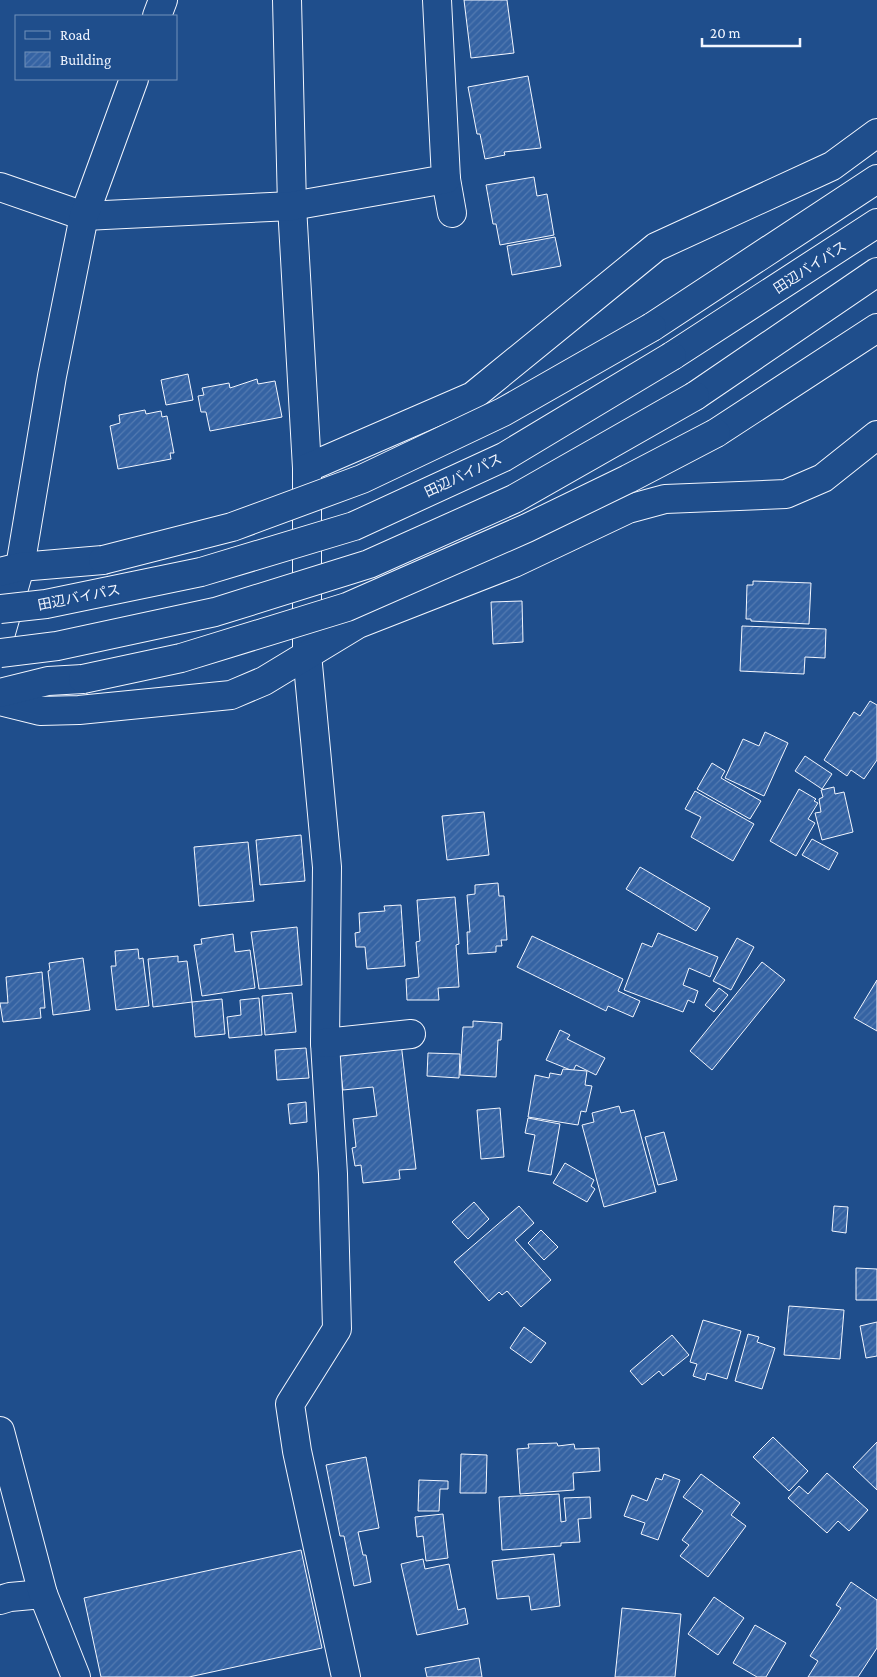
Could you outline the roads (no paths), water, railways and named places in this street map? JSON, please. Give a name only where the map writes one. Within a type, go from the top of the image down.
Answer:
[{"type":"main road","points":[[157,15],[163,0]]},
{"type":"main road","points":[[287,0],[292,206],[307,468],[307,654],[327,867],[325,1043],[333,1174],[337,1329],[290,1404],[297,1451],[346,1677]]},
{"type":"main road","points":[[437,0],[446,179],[452,213]]},
{"type":"main road","points":[[0,636],[10,569],[52,376],[72,211],[134,80]]},
{"type":"main road","points":[[307,468],[473,396],[656,247],[832,166],[877,133]]},
{"type":"main road","points":[[0,187],[72,211],[292,206],[446,179]]},
{"type":"main road","points":[[10,569],[103,560],[232,527],[362,479],[503,412],[652,327],[877,179]]},
{"type":"main road","name":"田辺バイパス","points":[[0,609],[46,604],[201,572],[354,526],[504,457],[672,356],[877,223]]},
{"type":"main road","points":[[0,653],[57,646],[215,612],[369,564],[514,499],[695,396],[877,272]]},
{"type":"main road","points":[[0,692],[48,681],[83,679],[181,658],[346,607],[535,524],[716,433],[877,328]]},
{"type":"main road","points":[[0,701],[40,711],[80,710],[231,695],[264,681],[358,624],[514,563],[628,509],[665,499],[786,494],[823,478],[877,436]]},
{"type":"main road","points":[[325,1043],[411,1034]]},
{"type":"main road","points":[[0,1431],[43,1594],[76,1677]]},
{"type":"main road","points":[[5,1599],[43,1594]]}]
